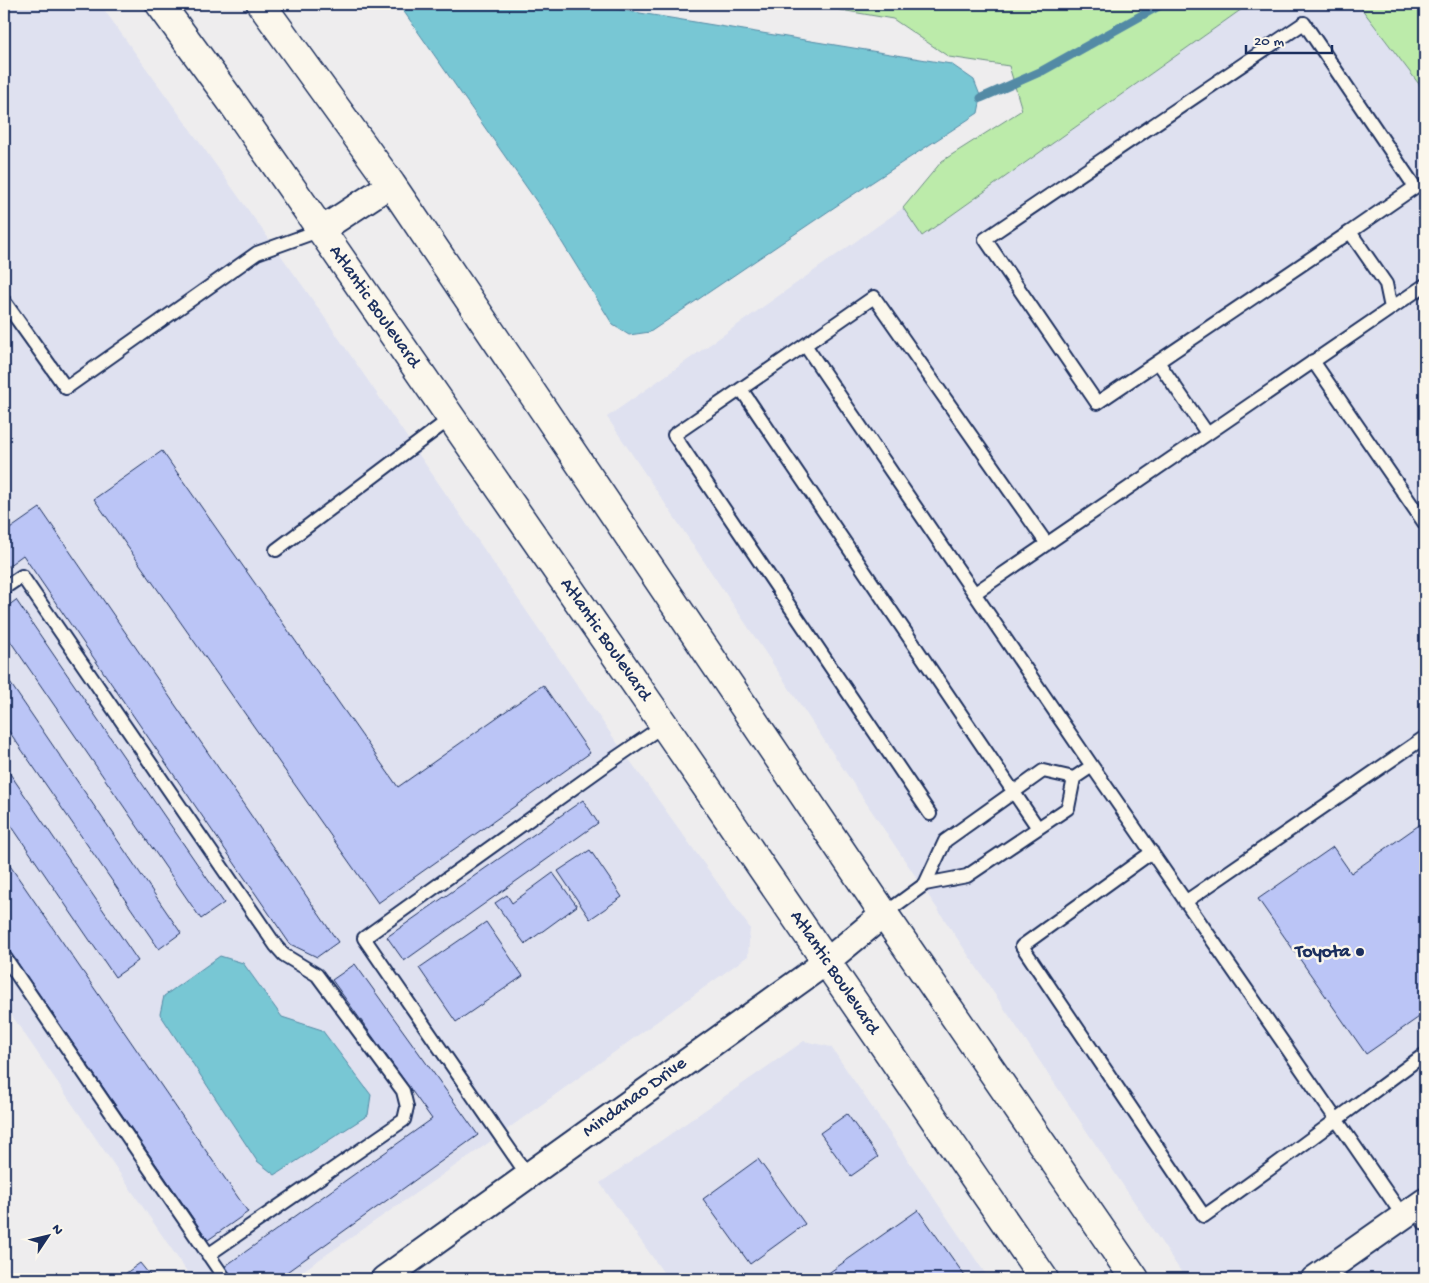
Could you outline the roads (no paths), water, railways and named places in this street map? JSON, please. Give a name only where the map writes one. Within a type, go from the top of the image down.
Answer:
[{"type":"highway","name":"Atlantic Boulevard","points":[[160,4],[231,101],[321,230],[664,725],[1044,1279]]},
{"type":"highway","points":[[261,4],[391,184],[884,914],[1135,1279]]},
{"type":"street","points":[[321,230],[391,184]]},
{"type":"street","name":"Mindanao Drive","points":[[384,1279],[826,962],[884,914]]},
{"type":"street","points":[[1314,1279],[1417,1212]]},
{"type":"lane","points":[[1304,23],[1416,187],[1350,232],[1096,403],[985,239],[1304,23]]},
{"type":"lane","points":[[4,301],[66,388],[257,253],[321,230]]},
{"type":"lane","points":[[1350,232],[1386,284],[1391,308]]},
{"type":"lane","points":[[975,594],[1425,285]]},
{"type":"lane","points":[[930,814],[674,435],[874,297],[1046,544]]},
{"type":"lane","points":[[805,345],[1185,902],[1336,1119],[1417,1212]]},
{"type":"lane","points":[[1313,361],[1425,524]]},
{"type":"lane","points":[[1158,362],[1207,433]]},
{"type":"lane","points":[[741,389],[1038,828]]},
{"type":"lane","points":[[276,550],[451,418]]},
{"type":"lane","points":[[4,588],[22,576],[276,946],[284,955],[320,972],[403,1091],[408,1107],[404,1120],[208,1255]]},
{"type":"lane","points":[[528,1176],[364,938],[664,725]]},
{"type":"lane","points":[[1185,902],[1425,737]]},
{"type":"lane","points":[[884,914],[925,884],[967,876],[1068,808],[1074,778],[1092,766]]},
{"type":"lane","points":[[925,884],[944,841],[1043,771],[1074,778]]},
{"type":"lane","points":[[1152,852],[1022,946],[1204,1216],[1274,1168],[1336,1119],[1425,1054]]},
{"type":"lane","points":[[4,956],[225,1279]]},
{"type":"water","points":[[401,4],[585,4],[951,64],[974,80],[981,98],[978,113],[650,332],[629,335],[613,325],[539,205],[400,6]]},
{"type":"water","points":[[220,956],[243,963],[282,1017],[322,1030],[371,1095],[368,1115],[275,1175],[257,1161],[160,1014],[164,996]]},
{"type":"waterway","points":[[981,98],[1042,71],[1162,4]]},
{"type":"place","name":"Toyota","points":[[1360,952]]}]
